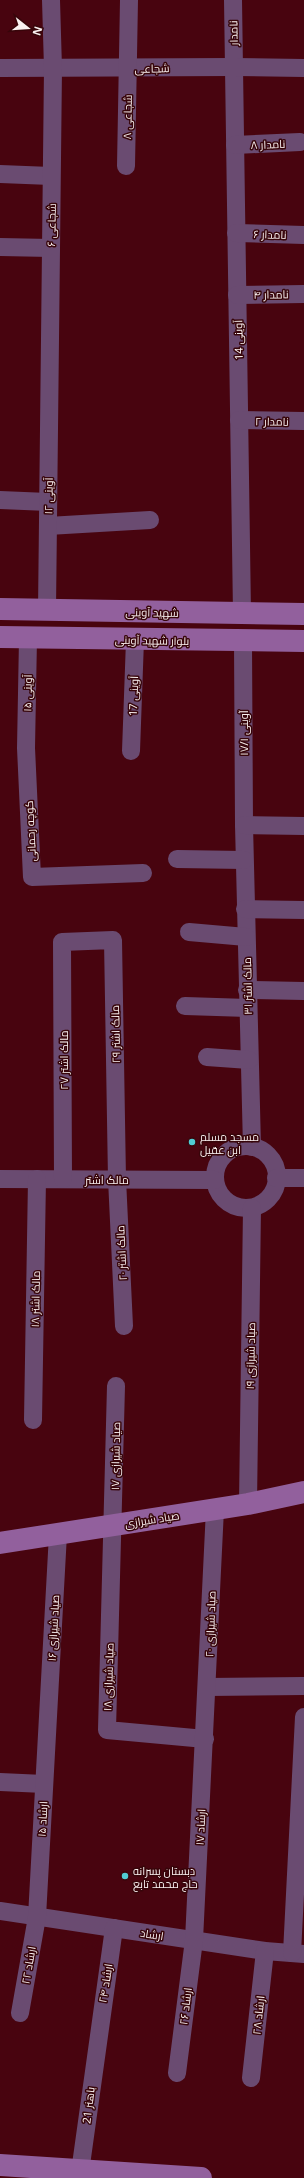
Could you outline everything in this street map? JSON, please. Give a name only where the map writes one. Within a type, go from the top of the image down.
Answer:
[{"type":"main road","name":"شهید آوینی","points":[[0,609],[304,614]]},
{"type":"main road","name":"بلوار شهید آوینی","points":[[0,638],[243,642],[304,641]]},
{"type":"main road","name":"صیاد شیرازی","points":[[0,1543],[248,1504],[304,1492]]},
{"type":"main road","points":[[0,2165],[80,2172],[201,2178]]},
{"type":"street","name":"شجاعی ۶","points":[[49,381],[53,68],[51,0]]},
{"type":"street","name":"شجاعی ۸","points":[[126,166],[129,0]]},
{"type":"street","name":"نامدار","points":[[232,0],[234,67]]},
{"type":"street","name":"آوینی 14","points":[[234,67],[242,613]]},
{"type":"street","name":"شجاعی","points":[[0,68],[304,68]]},
{"type":"street","name":"نامدار ۸","points":[[235,145],[300,142]]},
{"type":"street","points":[[0,174],[51,176]]},
{"type":"street","name":"نامدار ۶","points":[[236,233],[304,235]]},
{"type":"street","points":[[0,247],[51,248]]},
{"type":"street","name":"نامدار ۴","points":[[237,295],[304,294]]},
{"type":"street","name":"۱۲ آوینی","points":[[47,610],[49,381]]},
{"type":"street","name":"نامدار ۲","points":[[239,420],[304,421]]},
{"type":"street","points":[[0,500],[48,502]]},
{"type":"street","points":[[48,526],[150,520]]},
{"type":"street","name":"آوینی ۱۵","points":[[26,748],[28,638]]},
{"type":"street","name":"آوینی 17","points":[[131,751],[135,640]]},
{"type":"street","name":"آوینی ۱۷/۱","points":[[243,642],[244,825]]},
{"type":"street","name":"کوچه رحمانی","points":[[26,748],[32,877],[143,873]]},
{"type":"street","points":[[244,825],[304,826]]},
{"type":"street","name":"مالک اشتر ۳۱","points":[[244,825],[252,1147]]},
{"type":"street","points":[[177,859],[244,860]]},
{"type":"street","points":[[245,909],[304,910]]},
{"type":"street","points":[[189,932],[246,937]]},
{"type":"street","name":"مالک اشتر ۲۹","points":[[62,942],[113,940],[117,1179]]},
{"type":"street","name":"مالک اشتر ۲۷","points":[[62,942],[63,1179]]},
{"type":"street","points":[[247,990],[304,991]]},
{"type":"street","points":[[186,1006],[248,1008]]},
{"type":"street","points":[[207,1057],[249,1060]]},
{"type":"street","points":[[242,1147],[252,1147],[266,1155],[272,1161],[276,1178],[275,1188],[269,1197],[262,1204],[252,1208],[242,1208],[232,1205],[223,1199],[217,1190],[215,1180],[219,1162],[225,1154],[242,1147]]},
{"type":"street","points":[[276,1178],[304,1178]]},
{"type":"street","name":"مالک اشتر","points":[[0,1179],[215,1180]]},
{"type":"street","name":"مالک اشتر ۱۸","points":[[33,1420],[37,1179]]},
{"type":"street","name":"مالک اشتر ۲۰","points":[[117,1179],[124,1326]]},
{"type":"street","name":"صیاد شیرازی ۱۹","points":[[248,1504],[252,1208]]},
{"type":"street","name":"صیاد شیرازی ۱۷","points":[[114,1525],[116,1386]]},
{"type":"street","name":"صیاد شیرازی ۲۰","points":[[205,1738],[215,1509]]},
{"type":"street","name":"صیاد شیرازی ۱۸","points":[[114,1525],[107,1730],[205,1738]]},
{"type":"street","name":"صیاد شیرازی ۱۶","points":[[48,1722],[58,1534]]},
{"type":"street","points":[[207,1687],[304,1686]]},
{"type":"street","points":[[298,1954],[304,1717]]},
{"type":"street","name":"ارشاد ۱۵","points":[[37,1917],[48,1722]]},
{"type":"street","name":"ارشاد ۱۷","points":[[194,1940],[205,1738]]},
{"type":"street","points":[[0,1782],[44,1784]]},
{"type":"street","name":"ارشاد","points":[[0,1911],[265,1951],[298,1954]]},
{"type":"street","name":"ارشاد ۲۲","points":[[20,2013],[37,1917]]},
{"type":"street","name":"ارشاد ۲۴","points":[[97,2038],[114,1928]]},
{"type":"street","name":"ارشاد ۲۶","points":[[177,2073],[194,1940]]},
{"type":"street","name":"ارشاد ۲۸","points":[[251,2078],[265,1951]]},
{"type":"street","name":"باهنر 21","points":[[80,2172],[97,2038]]},
{"type":"place","name":"مسجد مسلم ابن عقیل","points":[[192,1142]]},
{"type":"place","name":"دبستان پسرانه حاج محمد تابع","points":[[125,1876]]}]
